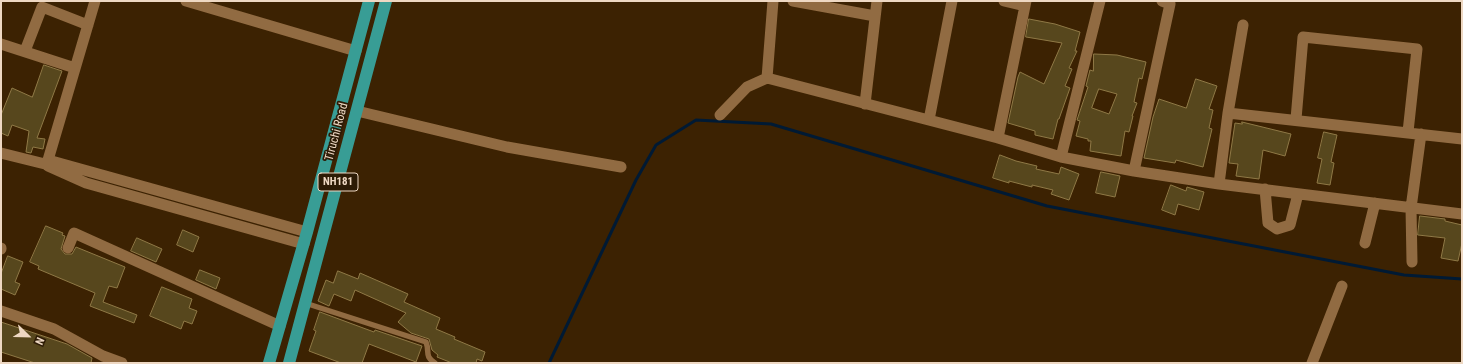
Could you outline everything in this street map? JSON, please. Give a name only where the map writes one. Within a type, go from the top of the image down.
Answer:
[{"type":"highway","name":"NH181","points":[[270,363],[304,244],[369,1]]},
{"type":"highway","name":"Tiruchi Road","points":[[289,363],[386,1]]},
{"type":"street","points":[[47,162],[95,1]]},
{"type":"street","points":[[186,1],[356,51]]},
{"type":"street","points":[[767,78],[773,1]]},
{"type":"street","points":[[793,1],[875,16]]},
{"type":"street","points":[[865,104],[877,1]]},
{"type":"street","points":[[928,120],[952,1]]},
{"type":"street","points":[[998,138],[1026,4],[1004,1]]},
{"type":"street","points":[[1061,157],[1100,1]]},
{"type":"street","points":[[1134,171],[1170,4],[1162,1]]},
{"type":"street","points":[[25,51],[42,7],[88,25]]},
{"type":"street","points":[[1219,184],[1228,113],[1243,25]]},
{"type":"street","points":[[1296,119],[1304,36],[1409,48],[1417,49],[1408,132]]},
{"type":"street","points":[[1,44],[75,68]]},
{"type":"street","points":[[720,115],[747,86],[767,78],[998,138],[1061,157],[1134,171],[1219,184],[1462,214]]},
{"type":"street","points":[[357,111],[507,147],[621,167]]},
{"type":"street","points":[[1228,113],[1296,119],[1462,139]]},
{"type":"street","points":[[1412,262],[1411,208],[1421,134]]},
{"type":"street","points":[[1,153],[47,162],[307,232]]},
{"type":"street","points":[[47,162],[86,183],[304,244]]},
{"type":"street","points":[[1265,189],[1268,223],[1277,229],[1290,225],[1298,194]]},
{"type":"street","points":[[1365,243],[1375,203]]},
{"type":"street","points":[[68,248],[74,233],[280,326]]},
{"type":"street","points":[[1312,363],[1342,286]]},
{"type":"street","points":[[1,311],[54,329],[102,359],[122,363]]},
{"type":"lane","points":[[305,303],[426,342],[428,346],[427,356],[435,363]]},
{"type":"building","points":[[1029,19],[1055,24],[1080,32],[1075,51],[1077,51],[1069,68],[1072,69],[1065,86],[1070,88],[1058,119],[1053,139],[1035,135],[1035,131],[1008,123],[1020,72],[1044,84],[1062,43],[1026,37]]},
{"type":"building","points":[[1094,54],[1117,55],[1146,62],[1142,79],[1139,78],[1134,102],[1137,103],[1132,116],[1129,132],[1125,131],[1121,156],[1090,151],[1091,141],[1076,136],[1080,121],[1077,120],[1088,87],[1086,86],[1090,70],[1093,71]],"holes":[[[1099,89],[1117,94],[1109,114],[1092,108]]]},
{"type":"building","points":[[44,65],[62,71],[37,138],[45,139],[43,149],[33,147],[31,153],[26,152],[29,131],[12,125],[8,136],[1,133],[1,115],[12,88],[32,97]]},
{"type":"building","points":[[1196,79],[1217,86],[1209,109],[1213,110],[1209,128],[1212,129],[1203,167],[1176,160],[1175,163],[1144,158],[1153,117],[1159,99],[1186,108]]},
{"type":"building","points":[[1242,122],[1291,134],[1285,156],[1263,150],[1259,179],[1236,176],[1238,164],[1229,163],[1235,123],[1242,124]]},
{"type":"building","points":[[1324,132],[1337,135],[1331,162],[1334,163],[1330,185],[1317,183],[1322,159],[1318,158]]},
{"type":"building","points":[[1000,155],[1037,166],[1036,169],[1059,174],[1061,167],[1079,174],[1069,200],[1051,194],[1053,190],[1032,185],[1032,187],[1009,181],[1009,183],[993,178]]},
{"type":"building","points":[[1101,172],[1120,176],[1115,197],[1096,193]]},
{"type":"building","points":[[1171,185],[1186,191],[1187,187],[1204,192],[1199,210],[1178,204],[1175,215],[1162,210]]},
{"type":"building","points":[[1420,216],[1445,219],[1445,221],[1462,225],[1462,243],[1458,261],[1441,258],[1445,238],[1418,235]]},
{"type":"building","points":[[46,226],[63,233],[62,235],[65,236],[61,249],[65,254],[72,254],[76,247],[125,267],[117,288],[109,286],[103,302],[137,315],[134,323],[90,306],[95,293],[38,269],[39,266],[30,262]]},
{"type":"building","points":[[183,230],[199,237],[193,252],[177,245]]},
{"type":"building","points":[[137,238],[162,249],[156,262],[131,251]]},
{"type":"building","points":[[8,256],[23,262],[15,282],[20,284],[15,295],[1,289],[1,274]]},
{"type":"building","points":[[200,270],[220,278],[216,289],[196,280]]},
{"type":"building","points":[[338,271],[358,279],[360,273],[408,294],[404,302],[440,318],[436,329],[455,337],[454,339],[485,352],[482,361],[477,359],[476,363],[452,363],[437,357],[438,355],[432,350],[429,339],[411,333],[398,322],[406,313],[355,290],[351,301],[334,294],[329,306],[318,301],[326,280],[333,283]]},
{"type":"building","points":[[162,287],[192,299],[189,308],[197,311],[192,324],[184,321],[181,329],[150,316]]},
{"type":"building","points":[[320,312],[374,332],[375,330],[422,346],[416,362],[369,344],[362,363],[341,363],[309,351],[316,331],[314,330]]},
{"type":"building","points":[[1,322],[67,344],[92,358],[91,363],[35,363],[1,352]]},
{"type":"waterway","points":[[549,363],[636,180],[656,145],[696,120],[771,124],[1047,206],[1404,275],[1462,279]]}]
